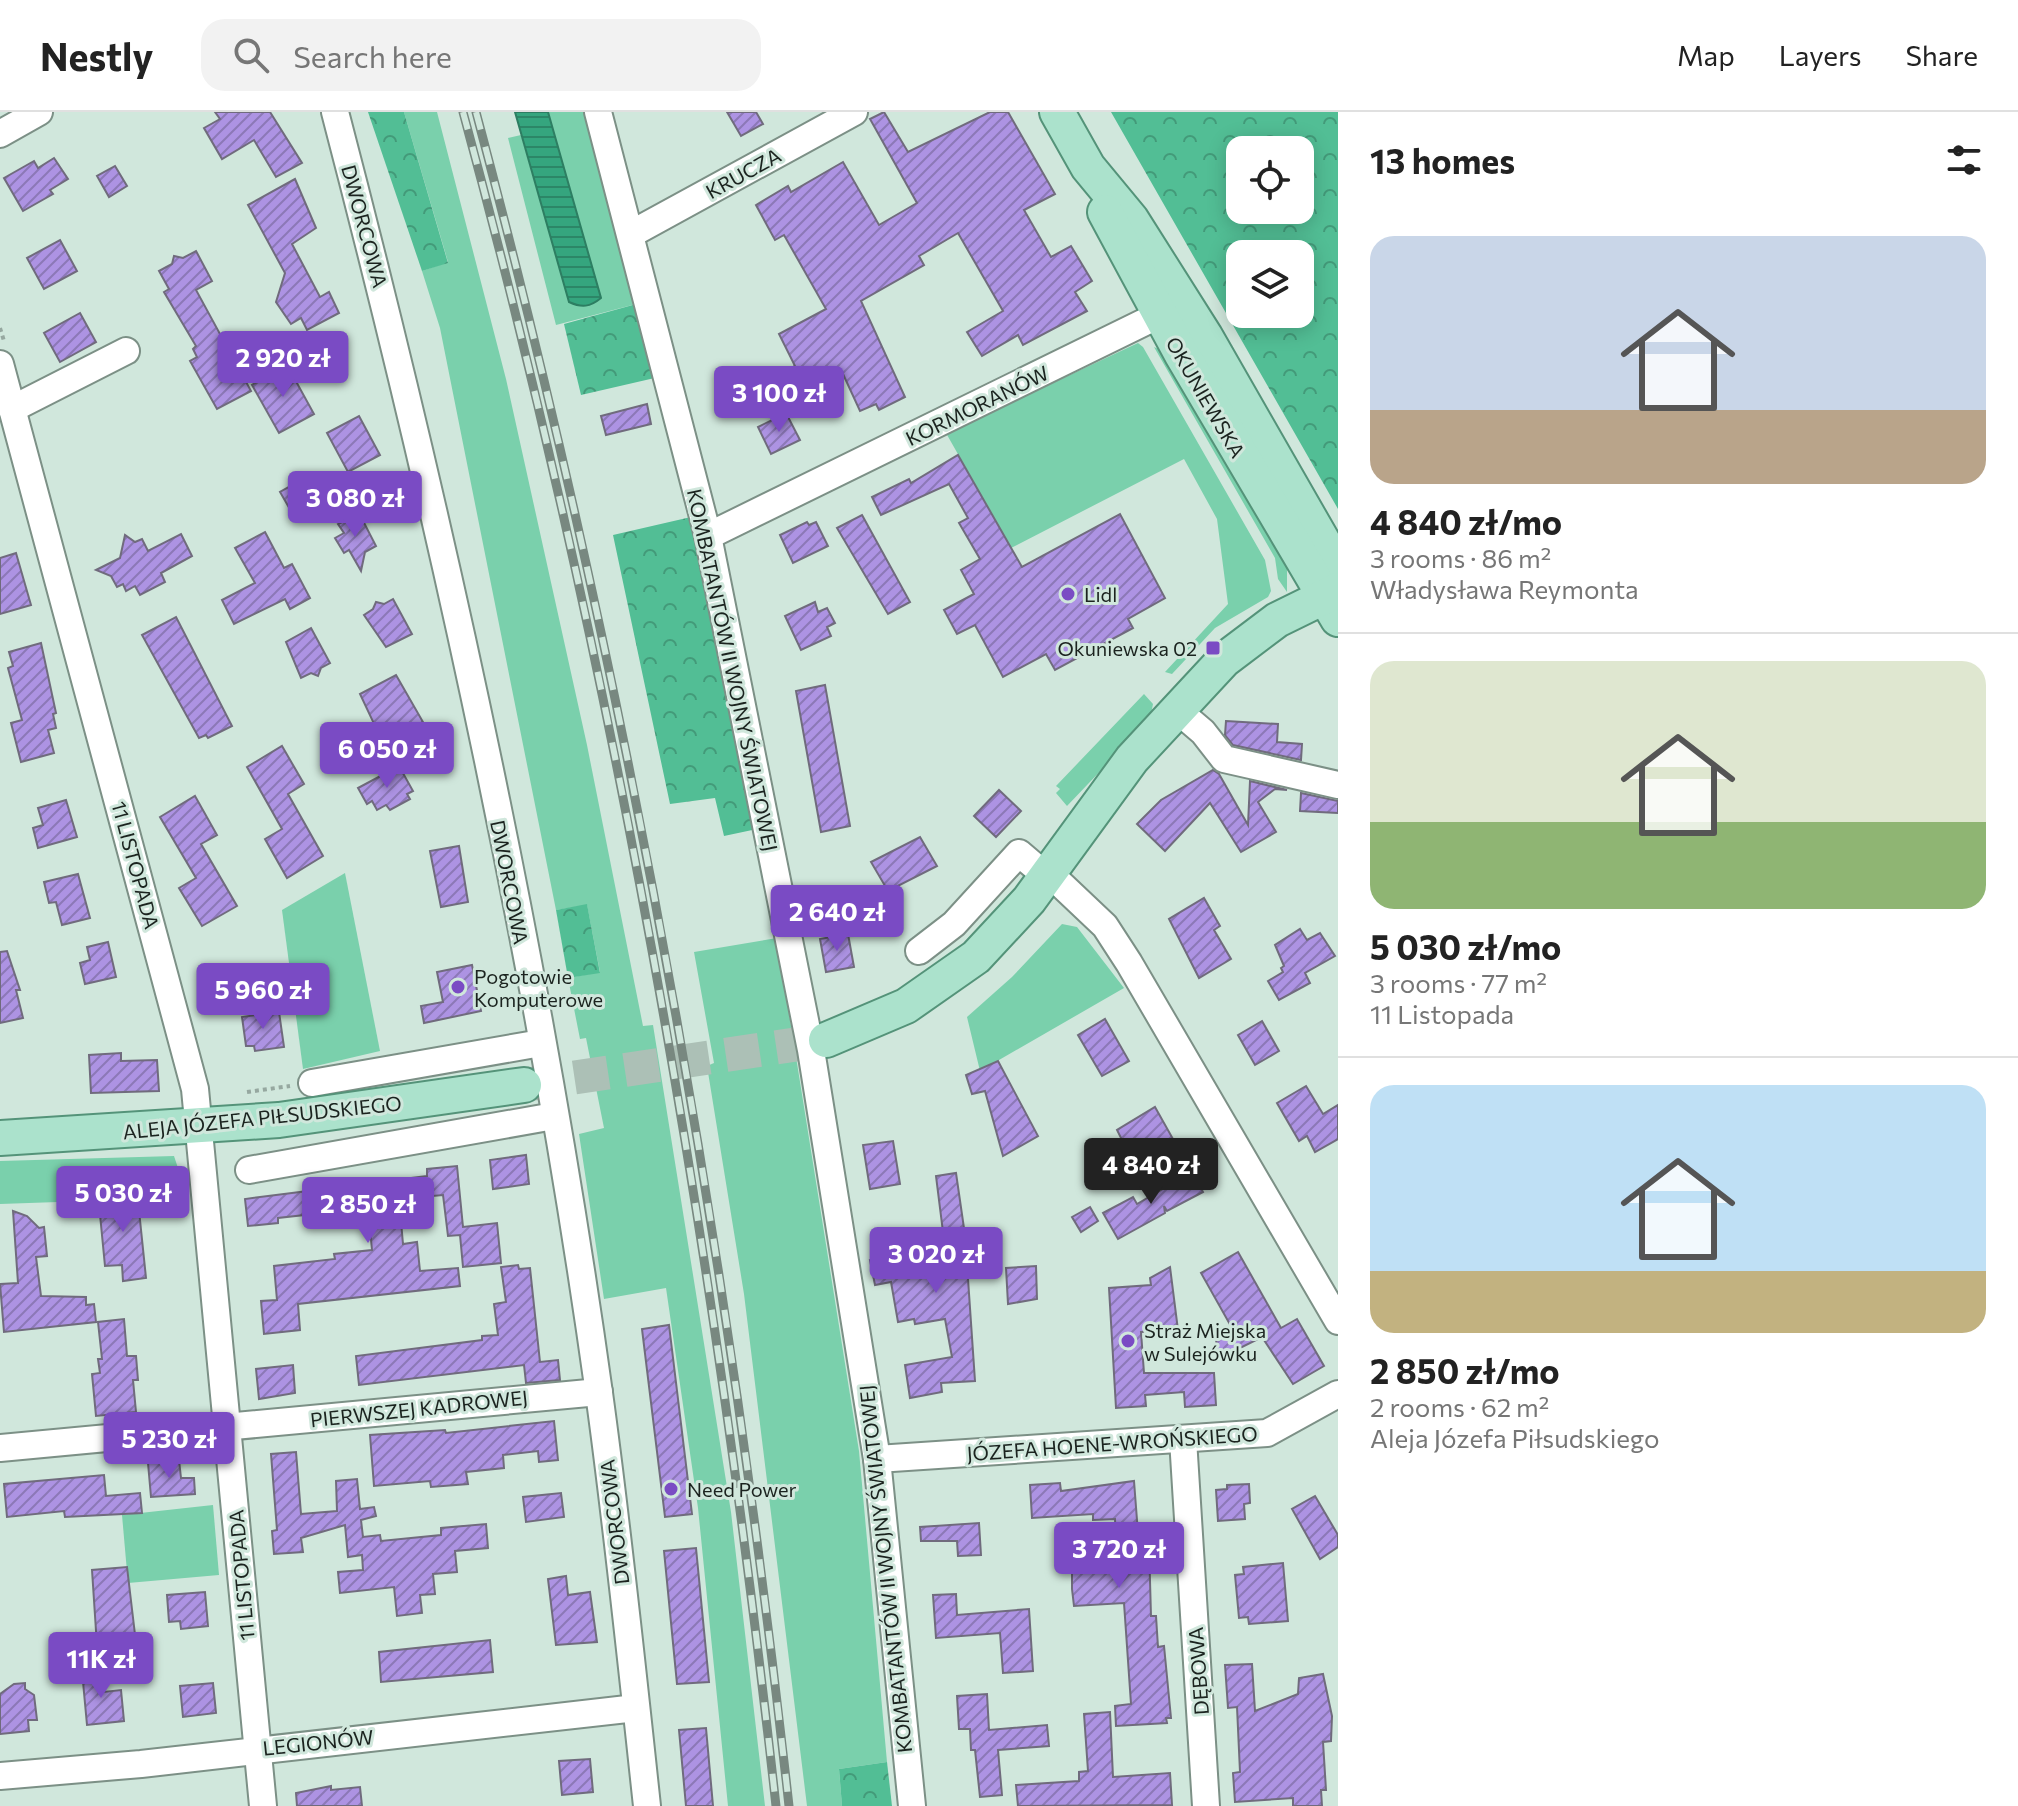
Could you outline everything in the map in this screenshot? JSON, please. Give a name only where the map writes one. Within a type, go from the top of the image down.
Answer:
[{"type":"main road","name":"OKUNIEWSKA","points":[[1057,112],[1088,167],[1111,229],[1293,548],[1335,593]]},
{"type":"main road","name":"OKUNIEWSKA","points":[[1088,167],[1131,219],[1205,336],[1335,593]]},
{"type":"main road","points":[[826,1040],[892,1013],[942,983],[1007,926],[1132,759],[1224,660],[1259,632],[1335,593]]},
{"type":"main road","name":"ALEJA JÓZEFA PIŁSUDSKIEGO","points":[[0,1138],[199,1128],[365,1109],[524,1085]]},
{"type":"street","points":[[0,134],[39,112]]},
{"type":"street","name":"DWORCOWA","points":[[335,112],[407,389],[541,1043],[599,1392],[647,1806]]},
{"type":"street","name":"KOMBATANTÓW II WOJNY ŚWIATOWEJ","points":[[598,112],[708,536],[811,1050],[877,1459],[912,1806]]},
{"type":"street","name":"KRUCZA","points":[[631,234],[854,112]]},
{"type":"street","name":"KORMORANÓW","points":[[708,536],[1159,315]]},
{"type":"street","points":[[12,409],[126,351]]},
{"type":"street","name":"11 LISTOPADA","points":[[0,364],[188,1059],[199,1128],[263,1806]]},
{"type":"street","points":[[1176,709],[1203,732],[1224,759],[1338,785]]},
{"type":"street","points":[[919,951],[954,924],[1019,853],[1048,874],[1105,926],[1338,1321]]},
{"type":"street","name":"ALEJA JÓZEFA PIŁSUDSKIEGO","points":[[312,1083],[541,1043]]},
{"type":"street","name":"ALEJA JÓZEFA PIŁSUDSKIEGO","points":[[249,1170],[554,1116]]},
{"type":"street","name":"PIERWSZEJ KADROWEJ","points":[[0,1448],[599,1392]]},
{"type":"street","name":"JÓZEFA HOENE-WROŃSKIEGO","points":[[877,1459],[1267,1433],[1338,1394]]},
{"type":"street","name":"DĘBOWA","points":[[1183,1439],[1206,1806]]},
{"type":"street","name":"LEGIONÓW","points":[[0,1776],[141,1764],[257,1748],[636,1708]]},
{"type":"path","points":[[242,1092],[312,1083]]},
{"type":"shaded area","points":[[404,112],[437,112],[506,379],[587,745],[643,1026],[653,1025],[731,1512],[765,1806],[728,1806],[698,1508],[666,1288],[604,1299],[579,1134],[604,1128],[586,1038],[580,1039],[568,978],[600,972],[587,905],[556,910],[440,328],[422,271],[448,262]]},
{"type":"shaded area","points":[[515,112],[548,112],[601,298],[589,305],[569,302]]},
{"type":"shaded area","points":[[548,112],[590,112],[640,303],[556,325],[508,138],[521,135],[569,302],[601,298]]},
{"type":"shaded area","points":[[1138,343],[1265,560],[1271,591],[1268,597],[1215,628],[1172,674],[1165,672],[1228,604],[1217,519],[1184,459],[1011,548],[946,433]]},
{"type":"shaded area","points":[[1154,347],[1165,352],[1287,564],[1287,592],[1278,579],[1275,558]]},
{"type":"shaded area","points":[[1144,694],[1153,704],[1150,719],[1067,806],[1056,793],[1060,789],[1056,786]]},
{"type":"shaded area","points":[[345,873],[380,1051],[303,1069],[282,910]]},
{"type":"shaded area","points":[[1062,924],[1077,927],[1124,988],[980,1071],[967,1017],[1012,977]]},
{"type":"shaded area","points":[[777,938],[859,1451],[887,1762],[839,1769],[842,1806],[807,1806],[744,1294],[707,1066],[714,1063],[694,952]]},
{"type":"shaded area","points":[[174,1156],[181,1177],[93,1182],[58,1202],[0,1204],[0,1161]]},
{"type":"shaded area","points":[[213,1505],[219,1575],[128,1583],[122,1515]]},
{"type":"green space","points":[[368,112],[404,112],[448,263],[422,271]]},
{"type":"green space","points":[[1111,112],[1338,112],[1338,509],[1235,328],[1314,328],[1314,240],[1226,240],[1226,313]]},
{"type":"green space","points":[[640,303],[659,377],[581,395],[564,324]]},
{"type":"green space","points":[[691,517],[757,829],[724,836],[715,798],[670,804],[613,535]]},
{"type":"green space","points":[[587,904],[600,973],[568,978],[556,910]]},
{"type":"green space","points":[[887,1762],[892,1806],[842,1806],[839,1769]]},
{"type":"building","points":[[215,112],[270,112],[302,163],[276,177],[254,140],[222,159],[204,128],[220,119]]},
{"type":"building","points":[[727,112],[756,112],[763,124],[741,136]]},
{"type":"building","points":[[884,112],[908,152],[990,112],[1008,112],[1055,194],[1024,210],[1051,257],[1071,246],[1092,281],[1075,292],[1087,311],[1023,345],[1018,335],[982,356],[967,332],[1003,311],[958,233],[919,256],[924,265],[861,301],[905,397],[879,410],[876,404],[860,411],[843,374],[797,399],[782,373],[795,366],[779,334],[826,309],[784,235],[775,240],[756,205],[788,186],[791,192],[843,162],[879,225],[917,203],[870,119]]},
{"type":"building","points":[[54,158],[68,179],[50,190],[53,194],[23,211],[4,178],[34,161],[38,168]]},
{"type":"building","points":[[115,166],[127,186],[109,197],[97,176]]},
{"type":"building","points":[[295,179],[316,228],[292,244],[320,297],[329,292],[339,313],[307,330],[301,318],[291,324],[276,302],[285,273],[248,205]]},
{"type":"building","points":[[60,240],[77,271],[44,289],[27,258]]},
{"type":"building","points":[[196,251],[212,281],[196,290],[251,391],[217,409],[190,361],[197,357],[193,349],[196,346],[164,292],[169,289],[159,271],[172,264],[174,256],[183,258]]},
{"type":"building","points":[[80,313],[96,342],[60,362],[44,333]]},
{"type":"building","points":[[287,365],[314,414],[279,433],[252,385]]},
{"type":"building","points":[[647,404],[651,424],[606,435],[601,416]]},
{"type":"building","points":[[786,413],[800,440],[771,454],[758,427]]},
{"type":"building","points":[[359,416],[380,455],[348,472],[327,433]]},
{"type":"building","name":"Lidl","points":[[958,455],[1022,567],[1120,514],[1165,598],[1128,619],[1133,628],[1055,670],[1046,654],[1003,677],[975,625],[957,634],[944,610],[974,594],[961,570],[980,559],[959,523],[968,518],[949,484],[881,515],[872,497],[909,479],[911,483]]},
{"type":"building","points":[[312,474],[327,501],[295,518],[280,492]]},
{"type":"building","points":[[359,513],[376,546],[365,552],[361,571],[349,550],[344,553],[335,538],[344,533],[338,524]]},
{"type":"building","points":[[862,515],[910,602],[888,614],[837,528]]},
{"type":"building","points":[[807,522],[809,525],[816,522],[828,546],[793,563],[780,535]]},
{"type":"building","points":[[265,532],[284,568],[292,564],[310,598],[290,609],[285,599],[234,624],[222,600],[255,583],[235,548]]},
{"type":"building","points":[[181,534],[192,556],[161,573],[165,582],[140,595],[135,586],[126,591],[123,584],[117,587],[111,576],[96,570],[120,558],[125,535],[135,542],[142,539],[148,551]]},
{"type":"building","points":[[16,553],[31,605],[0,614],[0,558]]},
{"type":"building","points":[[393,599],[412,634],[386,647],[364,615],[373,609],[376,602],[384,604]]},
{"type":"building","points":[[815,602],[818,612],[827,608],[835,623],[827,627],[831,636],[801,650],[785,616]]},
{"type":"building","points":[[176,617],[232,726],[208,738],[206,735],[199,738],[142,635]]},
{"type":"building","points":[[311,628],[330,663],[321,668],[318,676],[311,673],[301,678],[286,642]]},
{"type":"building","points":[[41,643],[56,713],[53,714],[56,728],[48,730],[54,753],[21,762],[11,723],[22,720],[8,668],[13,666],[9,652]]},
{"type":"building","points":[[396,675],[423,722],[383,743],[360,694]]},
{"type":"building","points":[[825,685],[850,826],[821,832],[796,691]]},
{"type":"building","points":[[1226,721],[1278,724],[1277,742],[1302,744],[1301,760],[1233,745],[1225,735]]},
{"type":"building","points":[[282,746],[304,784],[288,794],[323,856],[287,878],[265,839],[282,829],[247,767]]},
{"type":"building","points":[[399,766],[413,791],[407,794],[410,799],[390,810],[386,805],[377,810],[372,801],[367,804],[358,788]]},
{"type":"building","points":[[1213,770],[1219,774],[1248,825],[1250,781],[1287,790],[1275,789],[1258,802],[1276,832],[1241,852],[1210,803],[1165,851],[1137,824],[1161,800]]},
{"type":"building","points":[[999,790],[1021,811],[996,837],[974,816]]},
{"type":"building","points":[[1301,793],[1338,801],[1338,813],[1300,811]]},
{"type":"building","points":[[195,796],[217,835],[201,844],[237,906],[202,926],[179,888],[196,878],[160,817]]},
{"type":"building","points":[[66,800],[77,837],[38,848],[33,828],[43,825],[38,808]]},
{"type":"building","points":[[920,837],[937,866],[888,891],[871,862]]},
{"type":"building","points":[[459,846],[468,902],[441,907],[430,851]]},
{"type":"building","points":[[78,874],[90,918],[62,925],[56,902],[49,903],[44,882]]},
{"type":"building","points":[[1204,898],[1220,926],[1214,930],[1231,959],[1199,978],[1169,919]]},
{"type":"building","points":[[1300,929],[1307,940],[1320,933],[1335,956],[1305,973],[1310,983],[1279,1000],[1268,981],[1283,972],[1281,968],[1284,966],[1275,945]]},
{"type":"building","points":[[848,934],[854,967],[826,972],[820,939]]},
{"type":"building","points":[[108,942],[116,977],[85,984],[80,963],[90,960],[87,947]]},
{"type":"building","points":[[7,951],[20,990],[16,990],[23,1018],[0,1023],[0,952]]},
{"type":"building","name":"Pogotowie Komputerowe","points":[[472,965],[481,1011],[424,1023],[421,1006],[443,1002],[437,972]]},
{"type":"building","points":[[279,1012],[284,1047],[255,1051],[254,1046],[246,1046],[242,1017]]},
{"type":"building","points":[[1105,1019],[1129,1061],[1102,1076],[1078,1035]]},
{"type":"building","points":[[1262,1021],[1279,1051],[1255,1065],[1238,1035]]},
{"type":"building","points":[[121,1053],[121,1061],[157,1060],[159,1091],[91,1093],[89,1055]]},
{"type":"building","points":[[998,1061],[1038,1136],[1003,1156],[985,1091],[972,1094],[966,1075]]},
{"type":"building","points":[[1306,1086],[1323,1114],[1338,1105],[1338,1139],[1315,1152],[1307,1136],[1299,1141],[1277,1103]]},
{"type":"building","points":[[1155,1107],[1173,1139],[1144,1155],[1137,1143],[1126,1148],[1117,1130]]},
{"type":"building","points":[[893,1141],[900,1184],[870,1189],[863,1145]]},
{"type":"building","points":[[526,1155],[529,1184],[493,1189],[490,1160]]},
{"type":"building","points":[[457,1166],[463,1227],[497,1223],[501,1263],[463,1267],[460,1235],[448,1236],[443,1195],[399,1199],[403,1244],[417,1242],[420,1271],[458,1268],[460,1286],[298,1304],[300,1330],[264,1334],[261,1301],[277,1300],[274,1266],[335,1259],[334,1254],[372,1250],[368,1208],[278,1218],[278,1223],[248,1226],[245,1199],[427,1176],[427,1169]]},
{"type":"building","points":[[1192,1172],[1203,1192],[1167,1211],[1164,1206],[1165,1213],[1118,1239],[1103,1213],[1133,1197],[1137,1204]]},
{"type":"building","points":[[956,1173],[965,1235],[975,1381],[941,1383],[942,1392],[910,1398],[905,1365],[952,1357],[945,1319],[915,1324],[914,1319],[898,1322],[891,1282],[875,1285],[870,1260],[945,1248],[936,1176]]},
{"type":"building","points":[[137,1191],[146,1278],[123,1281],[122,1265],[105,1266],[99,1204],[107,1203],[106,1194]]},
{"type":"building","points":[[1090,1207],[1098,1221],[1081,1232],[1072,1217]]},
{"type":"building","points":[[13,1211],[27,1216],[39,1228],[44,1227],[47,1256],[36,1257],[41,1296],[86,1297],[86,1305],[94,1304],[96,1322],[4,1332],[0,1284],[18,1283]]},
{"type":"building","points":[[1238,1252],[1281,1328],[1297,1319],[1324,1366],[1293,1384],[1262,1337],[1218,1359],[1215,1329],[1232,1328],[1201,1273]]},
{"type":"building","points":[[518,1265],[519,1269],[530,1268],[540,1362],[558,1360],[560,1380],[526,1383],[524,1365],[359,1385],[356,1356],[482,1340],[482,1336],[498,1335],[494,1304],[506,1302],[501,1267]]},
{"type":"building","points":[[1036,1266],[1037,1299],[1008,1304],[1006,1268]]},
{"type":"building","points":[[1170,1267],[1178,1330],[1141,1332],[1144,1373],[1214,1373],[1216,1405],[1185,1407],[1184,1392],[1145,1395],[1146,1406],[1116,1408],[1109,1288],[1151,1285],[1150,1278]]},
{"type":"building","points":[[124,1319],[127,1356],[136,1356],[138,1380],[133,1380],[136,1412],[96,1416],[92,1374],[100,1373],[98,1359],[102,1359],[98,1322]]},
{"type":"building","points":[[669,1325],[692,1514],[665,1517],[642,1329]]},
{"type":"building","points":[[293,1365],[295,1393],[259,1399],[256,1369]]},
{"type":"building","points":[[554,1421],[558,1460],[539,1462],[538,1451],[503,1455],[504,1468],[466,1472],[468,1484],[431,1487],[430,1481],[374,1486],[370,1435],[445,1430],[446,1433]]},
{"type":"building","points":[[296,1452],[301,1514],[337,1511],[336,1481],[357,1479],[360,1509],[374,1507],[376,1516],[361,1520],[363,1537],[380,1535],[381,1541],[441,1535],[441,1528],[486,1524],[488,1548],[455,1551],[457,1572],[433,1574],[435,1594],[420,1595],[422,1613],[397,1616],[394,1587],[340,1593],[338,1572],[363,1570],[362,1555],[348,1557],[345,1525],[301,1538],[303,1552],[274,1554],[272,1531],[277,1530],[271,1454]]},
{"type":"building","points":[[179,1460],[181,1478],[194,1478],[195,1494],[151,1497],[148,1463]]},
{"type":"building","points":[[104,1475],[106,1496],[140,1493],[142,1513],[65,1517],[64,1511],[7,1517],[4,1484]]},
{"type":"building","points":[[1134,1481],[1139,1546],[1149,1545],[1151,1616],[1156,1616],[1158,1647],[1164,1646],[1171,1718],[1166,1718],[1167,1723],[1116,1726],[1115,1706],[1131,1704],[1124,1603],[1074,1606],[1072,1589],[1072,1571],[1117,1567],[1115,1519],[1093,1520],[1093,1514],[1032,1518],[1030,1485],[1060,1483],[1061,1491]]},
{"type":"building","points":[[1249,1484],[1250,1503],[1244,1504],[1245,1519],[1218,1521],[1216,1490],[1227,1489],[1227,1485]]},
{"type":"building","points":[[561,1493],[564,1517],[526,1522],[523,1497]]},
{"type":"building","points":[[1315,1496],[1338,1535],[1338,1547],[1320,1559],[1292,1509]]},
{"type":"building","points":[[979,1523],[981,1555],[958,1556],[957,1541],[921,1541],[920,1527]]},
{"type":"building","points":[[696,1548],[709,1682],[677,1684],[664,1551]]},
{"type":"building","points":[[1283,1563],[1288,1621],[1249,1624],[1248,1617],[1239,1618],[1235,1575],[1244,1574],[1243,1567]]},
{"type":"building","points":[[127,1567],[136,1643],[97,1646],[92,1570]]},
{"type":"building","points":[[566,1576],[568,1595],[590,1592],[597,1642],[556,1645],[548,1579]]},
{"type":"building","points":[[205,1592],[208,1626],[181,1629],[180,1621],[169,1622],[167,1595]]},
{"type":"building","points":[[956,1594],[957,1615],[1029,1609],[1033,1671],[1003,1673],[1000,1633],[936,1638],[933,1595]]},
{"type":"building","points":[[490,1640],[493,1672],[381,1682],[379,1652]]},
{"type":"building","points":[[1252,1664],[1255,1711],[1298,1694],[1299,1678],[1323,1674],[1332,1716],[1331,1741],[1323,1742],[1326,1790],[1321,1790],[1322,1806],[1293,1806],[1293,1798],[1235,1802],[1233,1773],[1240,1772],[1237,1707],[1228,1708],[1225,1665]]},
{"type":"building","points":[[103,1669],[104,1692],[121,1690],[124,1721],[87,1725],[82,1671]]},
{"type":"building","points":[[25,1683],[25,1689],[34,1695],[37,1720],[28,1720],[29,1731],[0,1734],[0,1694],[14,1684]]},
{"type":"building","points":[[213,1683],[216,1713],[183,1717],[180,1686]]},
{"type":"building","points":[[987,1694],[989,1730],[1047,1725],[1049,1746],[998,1750],[1002,1795],[980,1797],[975,1750],[971,1750],[970,1729],[959,1729],[957,1696]]},
{"type":"building","points":[[1110,1712],[1113,1777],[1170,1773],[1172,1805],[1018,1806],[1016,1785],[1079,1781],[1079,1772],[1088,1771],[1084,1714]]},
{"type":"building","points":[[706,1728],[713,1806],[686,1806],[679,1730]]},
{"type":"building","points":[[590,1759],[593,1792],[562,1795],[559,1761]]},
{"type":"building","points":[[331,1786],[331,1790],[360,1787],[362,1806],[297,1806],[296,1793]]},
{"type":"tunnel","points":[[524,1085],[826,1040]]},
{"type":"railway","points":[[463,112],[567,530],[612,741],[652,953],[722,1378],[776,1806]]},
{"type":"railway","points":[[476,112],[530,321],[579,531],[665,953],[702,1165],[734,1378],[764,1592],[789,1806]]},
{"type":"place","name":"Lidl","points":[[1068,594]]},
{"type":"place","name":"Okuniewska 02","points":[[1213,648]]},
{"type":"place","name":"Pogotowie Komputerowe","points":[[458,987]]},
{"type":"place","name":"Straż Miejska w Sulejówku","points":[[1128,1341]]},
{"type":"place","name":"Need Power","points":[[671,1489]]}]
